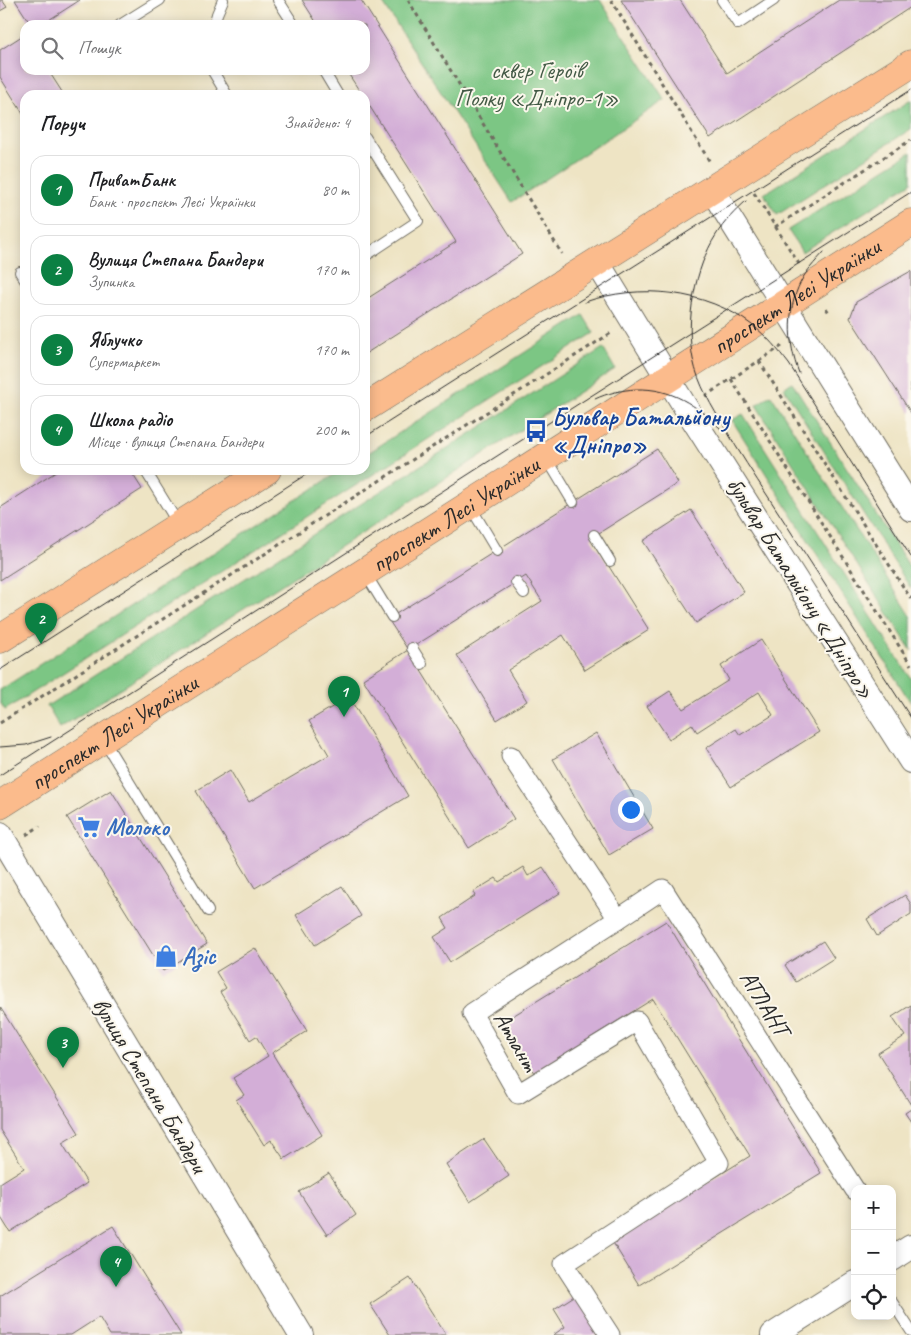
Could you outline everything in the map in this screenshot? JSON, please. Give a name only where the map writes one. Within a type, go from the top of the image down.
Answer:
[{"type":"main road","points":[[370,405],[911,64]]},
{"type":"main road","name":"проспект Лесі Українки","points":[[0,805],[911,223]]},
{"type":"main road","points":[[0,639],[259,475]]},
{"type":"street","points":[[712,190],[911,509]]},
{"type":"street","name":"бульвар Батальйону «Дніпро»","points":[[597,262],[686,408],[911,761]]},
{"type":"street","points":[[607,902],[522,772],[511,756],[527,780],[538,797],[543,805],[618,919]]},
{"type":"street","name":"вулиця Степана Бандери","points":[[0,834],[301,1335]]},
{"type":"street","name":"АТЛАНТ","points":[[618,919],[663,889],[852,1185]]},
{"type":"street","name":"Атлант","points":[[610,1335],[564,1264],[719,1164],[637,1021],[518,1094],[472,1013],[618,919]]},
{"type":"street","points":[[773,1335],[851,1286]]},
{"type":"lane","points":[[128,20],[160,0]]},
{"type":"lane","points":[[215,20],[222,0]]},
{"type":"lane","points":[[278,0],[291,20]]},
{"type":"lane","points":[[722,0],[738,24],[774,0]]},
{"type":"lane","points":[[215,75],[224,90]]},
{"type":"lane","points":[[326,75],[335,90]]},
{"type":"lane","points":[[370,145],[418,222],[370,253]]},
{"type":"lane","points":[[545,456],[573,502]]},
{"type":"lane","points":[[148,475],[179,525]]},
{"type":"lane","points":[[469,505],[497,550]]},
{"type":"lane","points":[[594,535],[610,560]]},
{"type":"lane","points":[[365,572],[392,617]]},
{"type":"lane","points":[[516,582],[524,593]]},
{"type":"lane","points":[[412,648],[422,664]]},
{"type":"lane","points":[[104,739],[208,911]]},
{"type":"lane","points":[[896,1308],[911,1331]]},
{"type":"path","points":[[408,0],[559,249]]},
{"type":"path","points":[[611,0],[710,162]]},
{"type":"path","points":[[775,227],[911,140]]},
{"type":"path","points":[[741,171],[830,314]]},
{"type":"path","points":[[0,723],[611,333]]},
{"type":"path","points":[[686,408],[801,333]]},
{"type":"path","points":[[759,361],[911,600]]},
{"type":"path","points":[[731,379],[911,665]]},
{"type":"green space","name":"сквер Героїв Полку «Дніпро-1»","points":[[381,0],[600,0],[665,100],[512,202]]},
{"type":"green space","points":[[911,100],[911,129],[777,215],[764,194]]},
{"type":"green space","points":[[911,152],[911,183],[802,252],[788,230]]},
{"type":"green space","points":[[583,315],[594,333],[5,710],[0,702],[0,690],[334,475],[370,475],[370,452]]},
{"type":"green space","points":[[603,348],[615,369],[60,728],[47,706]]},
{"type":"green space","points":[[792,382],[911,569],[911,589],[784,388]]},
{"type":"green space","points":[[771,395],[911,616],[911,650],[756,405]]},
{"type":"green space","points":[[743,414],[911,679],[911,703],[732,420]]},
{"type":"building","points":[[0,0],[7,7],[0,11]]},
{"type":"building","points":[[15,0],[80,0],[49,20],[28,20]]},
{"type":"building","points":[[302,0],[361,0],[522,254],[370,351],[370,297],[456,242],[370,107],[370,90],[359,90],[349,75],[370,75],[370,20],[315,20]]},
{"type":"building","points":[[621,0],[680,0],[727,73],[839,0],[911,0],[911,7],[710,138]]},
{"type":"building","points":[[20,37],[20,75],[51,75],[61,90],[20,90],[20,109],[0,77],[0,50]]},
{"type":"building","points":[[911,271],[911,413],[850,318],[856,302]]},
{"type":"building","points":[[657,449],[678,483],[591,538],[649,630],[585,670],[563,635],[508,670],[527,701],[497,720],[457,655],[542,601],[526,576],[408,650],[388,619]]},
{"type":"building","points":[[51,475],[133,475],[142,489],[0,580],[0,508]]},
{"type":"building","points":[[691,510],[744,592],[696,623],[643,541]]},
{"type":"building","points":[[761,640],[819,732],[731,787],[706,748],[736,729],[740,735],[773,715],[759,692],[697,732],[692,724],[669,739],[647,706],[670,691],[683,709],[729,680],[721,666]]},
{"type":"building","points":[[408,650],[514,819],[469,848],[363,679]]},
{"type":"building","points":[[349,697],[408,796],[255,888],[196,791],[230,770],[249,802],[329,755],[309,721]]},
{"type":"building","points":[[596,733],[653,829],[609,855],[553,759]]},
{"type":"building","points":[[111,790],[207,944],[163,971],[67,817]]},
{"type":"building","points":[[523,867],[528,876],[543,867],[560,893],[450,962],[434,937],[448,928],[442,918],[475,896],[473,892],[496,878],[499,882]]},
{"type":"building","points":[[342,886],[361,916],[315,945],[296,915]]},
{"type":"building","points":[[905,895],[911,904],[911,914],[877,936],[867,919]]},
{"type":"building","points":[[666,921],[821,1173],[639,1285],[612,1241],[750,1156],[653,999],[534,1073],[503,1022]]},
{"type":"building","points":[[823,941],[834,958],[796,982],[785,965]]},
{"type":"building","points":[[255,948],[307,1031],[272,1053],[322,1135],[284,1159],[271,1140],[264,1145],[236,1100],[244,1095],[233,1078],[268,1056],[256,1036],[250,1040],[220,992],[226,988],[216,972]]},
{"type":"building","points":[[911,1005],[911,1105],[878,1053],[905,1036],[892,1017]]},
{"type":"building","points":[[0,1007],[79,1133],[62,1143],[87,1183],[10,1232],[0,1216],[0,1183],[24,1168],[0,1130]]},
{"type":"building","points":[[911,1109],[911,1122],[905,1113]]},
{"type":"building","points":[[484,1139],[509,1176],[470,1202],[446,1164]]},
{"type":"building","points":[[329,1173],[356,1215],[327,1235],[299,1192]]},
{"type":"building","points":[[113,1226],[181,1335],[110,1335],[99,1317],[71,1335],[0,1335],[0,1296]]},
{"type":"building","points":[[410,1278],[446,1335],[390,1335],[370,1304]]},
{"type":"building","points":[[579,1293],[605,1335],[553,1335],[565,1327],[554,1309]]},
{"type":"tram line","points":[[370,434],[911,90]]},
{"type":"tram line","points":[[0,775],[911,192]]},
{"type":"tram line","points":[[746,201],[716,235],[702,263],[697,279],[690,328],[695,368],[715,412],[911,718]]},
{"type":"tram line","points":[[799,373],[792,349],[791,312],[794,299],[804,276],[824,252]]},
{"type":"tram line","points":[[585,302],[627,293],[672,293],[714,304],[734,313],[752,325],[767,338],[789,364],[911,557]]},
{"type":"tram line","points":[[595,399],[610,393],[630,389],[661,391],[693,406],[721,429]]},
{"type":"tram line","points":[[0,670],[305,475]]},
{"type":"tram line","points":[[0,747],[26,745],[51,737]]},
{"type":"place","name":"Бульвар Батальйону «Дніпро»","points":[[536,431]]},
{"type":"place","name":"Вулиця Степана Бандери","points":[[41,644]]},
{"type":"place","name":"ПриватБанк","points":[[344,717]]},
{"type":"place","name":"Молоко","points":[[89,827]]},
{"type":"place","name":"Азіс","points":[[166,956]]},
{"type":"place","name":"Яблучко","points":[[63,1068]]},
{"type":"place","name":"Школа радіо","points":[[116,1287]]}]
